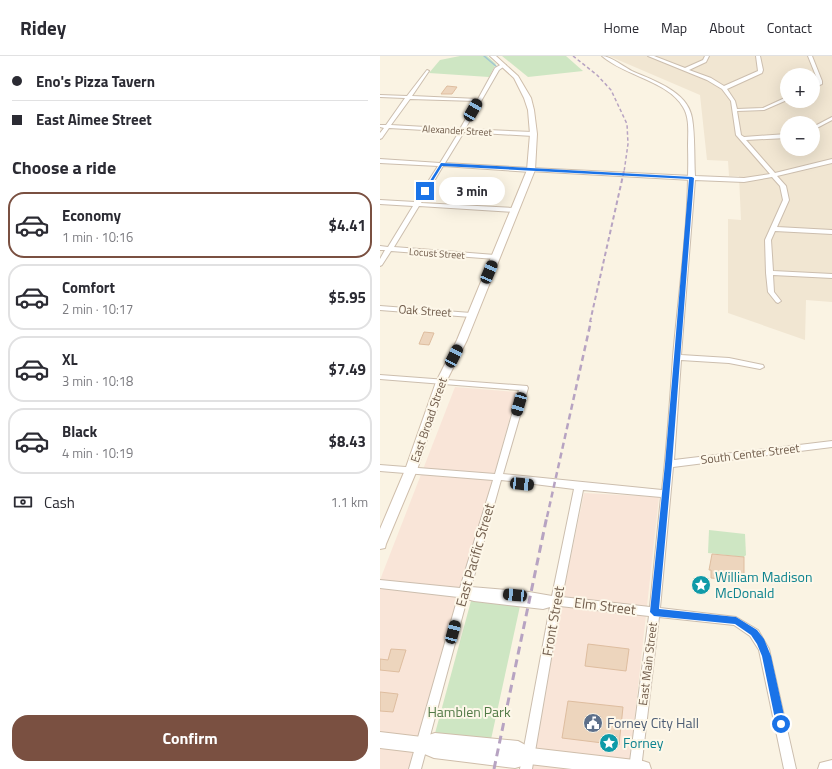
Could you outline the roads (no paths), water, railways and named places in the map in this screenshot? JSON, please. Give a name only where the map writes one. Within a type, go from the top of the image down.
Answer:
[{"type":"main road","name":"East Broad Street","points":[[380,544],[411,470],[441,382],[462,340],[531,170],[534,152],[528,100],[517,78],[493,56]]},
{"type":"main road","points":[[380,740],[422,745],[434,750],[496,753],[527,763],[643,769]]},
{"type":"main road","points":[[826,769],[832,768]]},
{"type":"street","name":"East Main Street","points":[[604,56],[622,68],[661,85],[679,99],[688,110],[690,117],[692,178],[669,464],[654,612],[635,769]]},
{"type":"street","points":[[650,56],[710,79],[724,88],[733,101],[737,130],[742,139],[783,186],[786,200],[768,240],[771,292],[778,301]]},
{"type":"street","points":[[685,70],[705,61],[707,56]]},
{"type":"street","points":[[724,88],[760,72],[761,70],[758,56]]},
{"type":"street","points":[[810,56],[815,68]]},
{"type":"street","points":[[380,264],[441,165],[497,69],[504,65]]},
{"type":"street","points":[[380,137],[428,71]]},
{"type":"street","points":[[380,96],[479,100]]},
{"type":"street","points":[[735,110],[764,109],[780,101]]},
{"type":"street","points":[[820,125],[832,118]]},
{"type":"street","name":"Alexander Street","points":[[380,126],[533,134]]},
{"type":"street","points":[[742,139],[780,136]]},
{"type":"street","points":[[380,161],[730,181],[774,175],[831,162]]},
{"type":"street","points":[[380,202],[514,210]]},
{"type":"street","points":[[773,229],[832,232]]},
{"type":"street","name":"Locust Street","points":[[380,248],[495,257]]},
{"type":"street","points":[[769,273],[832,276]]},
{"type":"street","name":"Oak Street","points":[[380,308],[471,315]]},
{"type":"street","points":[[677,357],[698,360],[728,359],[760,367]]},
{"type":"street","points":[[380,377],[441,382]]},
{"type":"street","name":"East Pacific Street","points":[[415,769],[464,592],[524,388],[441,382]]},
{"type":"street","name":"South Center Street","points":[[669,464],[832,444]]},
{"type":"street","points":[[380,468],[498,478],[506,482],[554,485],[569,489],[579,486],[666,494]]},
{"type":"street","name":"Front Street","points":[[527,763],[556,601],[579,486]]},
{"type":"street","name":"Elm Street","points":[[380,584],[464,592],[474,598],[543,605],[556,601],[736,621],[747,627],[761,641],[767,656],[790,769]]},
{"type":"waterway","points":[[484,56],[497,67]]},
{"type":"railway","points":[[573,56],[597,75],[611,90],[627,124],[628,144],[624,172]]},
{"type":"railway","points":[[590,322],[624,171]]},
{"type":"railway","points":[[547,517],[591,321]]},
{"type":"railway","points":[[494,769],[547,516]]},
{"type":"place","name":"William Madison McDonald","points":[[701,585]]},
{"type":"place","name":"Forney City Hall","points":[[593,723]]},
{"type":"place","name":"Forney","points":[[609,743]]},
{"type":"park label","name":"Hamblen Park","points":[[469,712]]}]
